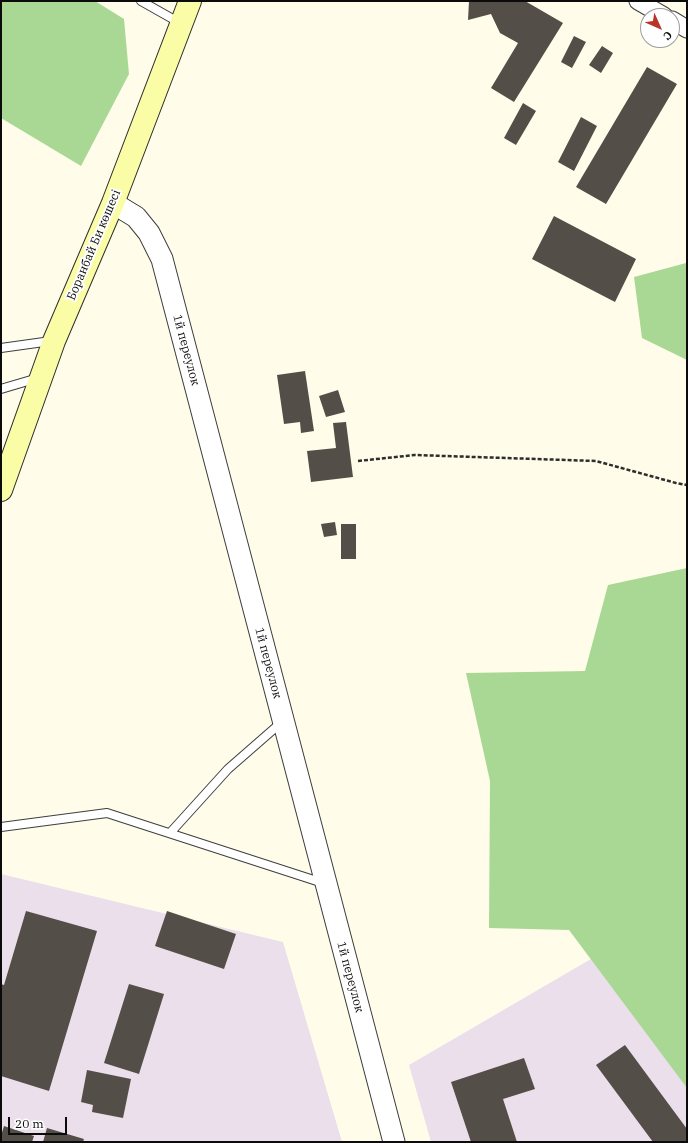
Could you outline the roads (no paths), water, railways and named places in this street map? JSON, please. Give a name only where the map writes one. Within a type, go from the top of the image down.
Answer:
[{"type":"main road","name":"Боранбай Би көшесі","points":[[1,490],[54,341],[113,202],[190,1]]},
{"type":"street","points":[[638,1],[650,8]]},
{"type":"street","name":"1й переулок","points":[[113,202],[136,217],[149,233],[162,259],[394,1142]]},
{"type":"lane","points":[[140,1],[181,24]]},
{"type":"lane","points":[[1,348],[54,341]]},
{"type":"lane","points":[[1,390],[41,378]]},
{"type":"lane","points":[[170,833],[228,769],[283,721]]},
{"type":"lane","points":[[1,827],[107,813],[326,884]]}]
